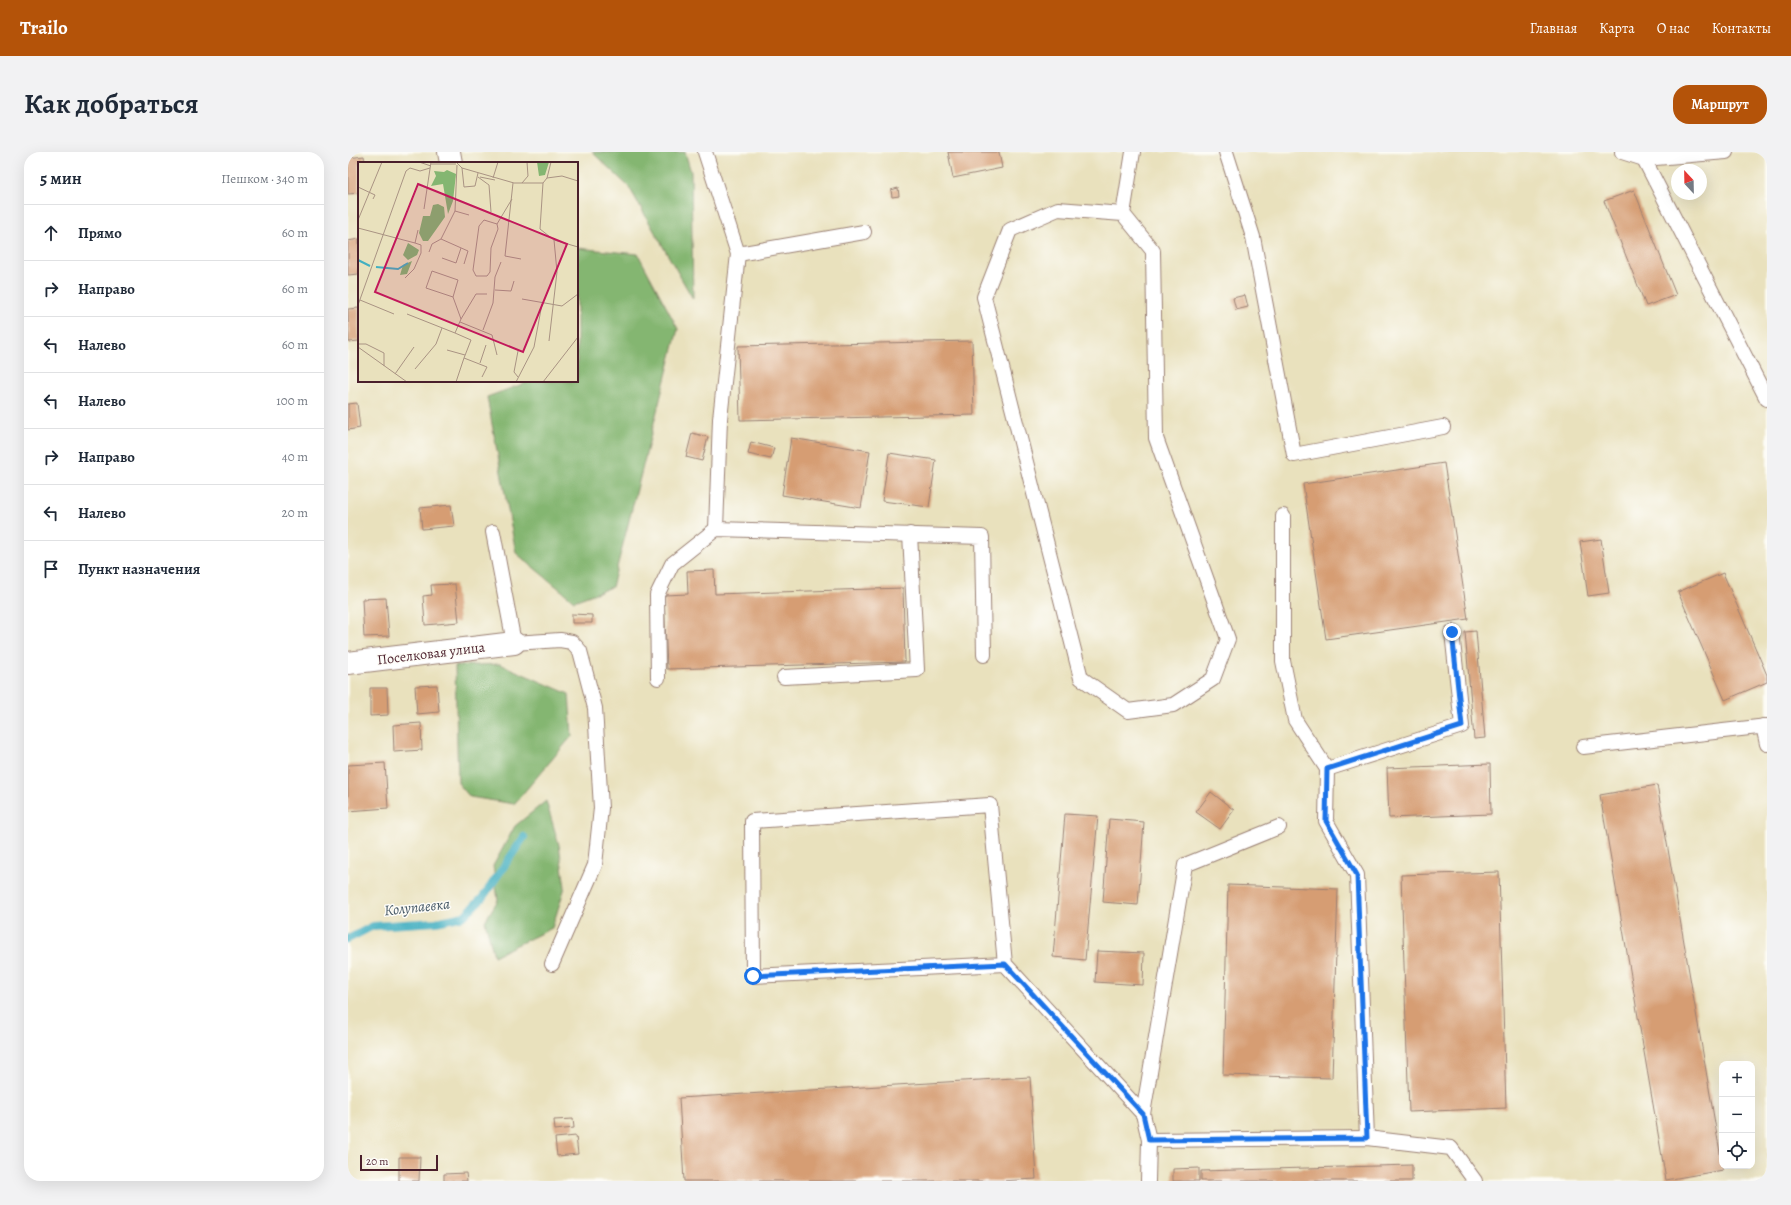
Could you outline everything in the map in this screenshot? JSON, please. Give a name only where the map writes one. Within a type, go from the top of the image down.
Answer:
[{"type":"street","points":[[449,152],[451,162]]},
{"type":"street","name":"Поселковая улица","points":[[348,663],[514,643]]},
{"type":"lane","points":[[705,152],[738,254],[720,419],[716,529]]},
{"type":"lane","points":[[1123,214],[1058,209],[1010,230],[984,297],[1081,678],[1128,711],[1173,705],[1213,679],[1228,639],[1156,438],[1153,251],[1123,214],[1133,152]]},
{"type":"lane","points":[[1226,152],[1253,237],[1294,455],[1443,427]]},
{"type":"lane","points":[[1622,152],[1644,159],[1726,152]]},
{"type":"lane","points":[[1644,159],[1767,399]]},
{"type":"lane","points":[[738,254],[864,232]]},
{"type":"lane","points":[[1284,516],[1283,660],[1295,720],[1327,769],[1326,821],[1357,875],[1367,1138]]},
{"type":"lane","points":[[658,678],[657,595],[672,564],[716,529],[982,536],[984,655]]},
{"type":"lane","points":[[494,532],[514,643],[560,640],[572,642],[580,651],[595,708],[601,808],[595,864],[552,964]]},
{"type":"lane","points":[[784,677],[917,670],[910,534]]},
{"type":"lane","points":[[1327,769],[1462,726],[1452,632]]},
{"type":"lane","points":[[1583,747],[1765,726],[1767,744]]},
{"type":"lane","points":[[1005,964],[753,976],[752,821],[990,805],[1005,964],[1143,1114]]},
{"type":"lane","points":[[1148,1181],[1149,1140],[1143,1114],[1185,865],[1279,827]]},
{"type":"lane","points":[[1149,1140],[1367,1138],[1451,1148],[1475,1181]]},
{"type":"green space","points":[[592,152],[685,152],[691,172],[693,299],[629,187]]},
{"type":"green space","points":[[578,248],[638,254],[678,329],[612,587],[574,601],[516,553],[487,397],[528,382],[578,382]]},
{"type":"green space","points":[[500,664],[569,694],[572,736],[514,804],[470,797],[458,783],[455,666]]},
{"type":"green space","points":[[546,801],[559,845],[565,887],[552,928],[494,956],[485,921],[498,900],[493,866],[515,826]]},
{"type":"building","points":[[948,152],[999,152],[1002,168],[953,178]]},
{"type":"building","points":[[364,156],[365,162],[358,162],[358,193],[348,194],[348,158]]},
{"type":"building","points":[[898,188],[899,196],[892,197],[891,190]]},
{"type":"building","points":[[1634,190],[1676,295],[1646,306],[1604,201]]},
{"type":"building","points":[[358,239],[358,274],[348,275],[348,241]]},
{"type":"building","points":[[1245,295],[1248,307],[1236,310],[1233,298]]},
{"type":"building","points":[[358,308],[358,341],[349,342],[348,309]]},
{"type":"building","points":[[972,341],[974,415],[740,420],[738,346]]},
{"type":"building","points":[[357,403],[360,428],[348,430],[348,404]]},
{"type":"building","points":[[692,433],[708,437],[702,461],[686,457]]},
{"type":"building","points":[[791,438],[870,451],[861,508],[782,495]]},
{"type":"building","points":[[751,442],[774,448],[771,459],[748,454]]},
{"type":"building","points":[[889,453],[936,460],[929,507],[882,501]]},
{"type":"building","points":[[1444,463],[1468,619],[1326,639],[1303,484]]},
{"type":"building","points":[[451,505],[454,526],[422,529],[420,508]]},
{"type":"building","points":[[1601,539],[1609,593],[1588,596],[1580,542]]},
{"type":"building","points":[[714,570],[715,594],[903,588],[905,662],[667,669],[664,595],[688,594],[687,571]]},
{"type":"building","points":[[1723,573],[1767,675],[1767,682],[1725,700],[1678,592]]},
{"type":"building","points":[[455,584],[459,622],[425,625],[423,596],[432,595],[431,585]]},
{"type":"building","points":[[386,598],[389,636],[364,637],[362,599]]},
{"type":"building","points":[[572,614],[592,615],[592,623],[572,623]]},
{"type":"building","points":[[1476,631],[1485,738],[1474,739],[1465,632]]},
{"type":"building","points":[[437,685],[439,712],[417,714],[415,686]]},
{"type":"building","points":[[370,688],[387,688],[388,715],[370,716]]},
{"type":"building","points":[[421,723],[422,750],[394,752],[393,725]]},
{"type":"building","points":[[385,763],[388,808],[348,811],[348,765]]},
{"type":"building","points":[[1490,764],[1491,814],[1389,818],[1387,768]]},
{"type":"building","points":[[1657,785],[1719,1147],[1719,1169],[1723,1170],[1666,1180],[1600,795]]},
{"type":"building","points":[[1211,792],[1234,810],[1220,829],[1196,812]]},
{"type":"building","points":[[1065,814],[1098,816],[1085,960],[1053,957]]},
{"type":"building","points":[[1109,819],[1144,822],[1138,905],[1103,902]]},
{"type":"building","points":[[1499,872],[1506,1108],[1409,1112],[1401,875]]},
{"type":"building","points":[[1228,885],[1338,889],[1332,1078],[1223,1075]]},
{"type":"building","points":[[1097,951],[1144,953],[1143,985],[1095,982]]},
{"type":"building","points":[[1030,1077],[1036,1179],[1000,1181],[684,1181],[679,1098]]},
{"type":"building","points":[[573,1119],[574,1128],[555,1130],[554,1120]]},
{"type":"building","points":[[576,1136],[578,1154],[557,1156],[555,1138]]},
{"type":"building","points":[[399,1157],[420,1157],[419,1181],[399,1181]]},
{"type":"building","points":[[1412,1165],[1412,1181],[1201,1181],[1201,1171]]},
{"type":"building","points":[[1199,1168],[1199,1181],[1173,1181],[1173,1169]]},
{"type":"building","points":[[466,1173],[467,1181],[444,1181],[444,1174]]},
{"type":"waterway","name":"Колупаевка","points":[[348,939],[373,926],[436,922],[464,916],[483,897],[524,837]]},
{"type":"route","points":[[753,976],[1005,964],[1143,1114],[1149,1140],[1367,1138],[1357,875],[1326,821],[1327,769],[1462,726],[1452,632]]}]
